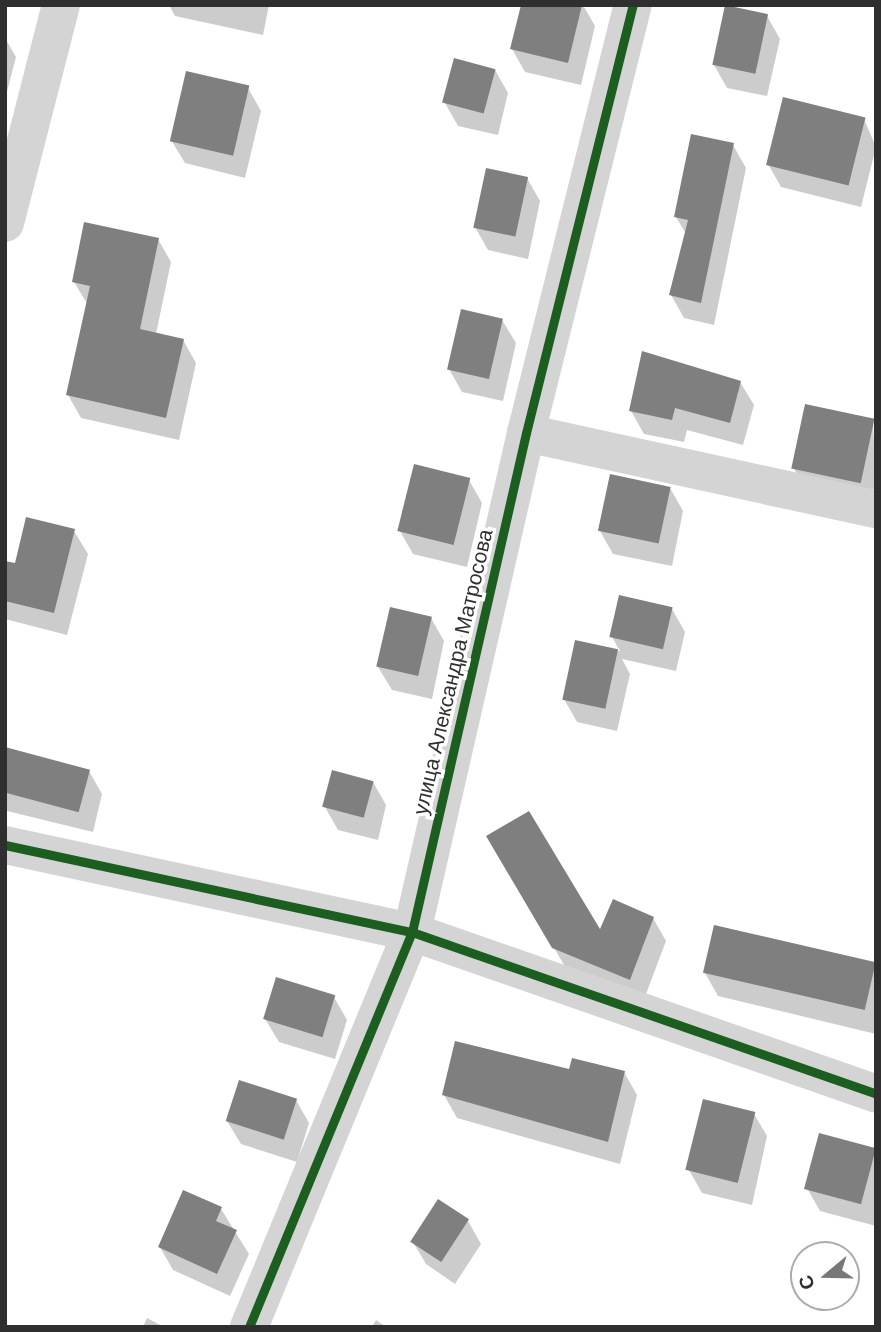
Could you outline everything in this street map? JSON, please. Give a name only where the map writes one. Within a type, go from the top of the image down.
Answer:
[{"type":"street","points":[[5,223],[61,5]]},
{"type":"street","name":"улица Александра Матросова","points":[[248,1327],[412,932],[526,433],[633,5]]},
{"type":"street","points":[[526,433],[876,509]]},
{"type":"street","points":[[5,845],[412,932],[876,1094]]},
{"type":"building","points":[[521,5],[582,5],[568,63],[510,49]]},
{"type":"building","points":[[725,5],[768,14],[755,74],[712,65]]},
{"type":"building","points":[[454,58],[496,69],[484,114],[442,102]]},
{"type":"building","points":[[186,71],[249,86],[233,156],[170,141]]},
{"type":"building","points":[[783,97],[865,118],[849,185],[766,165]]},
{"type":"building","points":[[691,134],[734,143],[701,303],[669,295],[688,220],[674,217]]},
{"type":"building","points":[[486,168],[528,177],[515,237],[473,228]]},
{"type":"building","points":[[84,222],[159,238],[140,329],[184,339],[166,418],[66,395],[90,286],[72,282]]},
{"type":"building","points":[[461,309],[503,319],[489,379],[447,369]]},
{"type":"building","points":[[642,351],[741,381],[730,423],[675,408],[672,420],[629,411]]},
{"type":"building","points":[[805,404],[874,419],[861,483],[791,469]]},
{"type":"building","points":[[414,464],[470,478],[454,545],[397,531]]},
{"type":"building","points":[[610,474],[671,487],[659,544],[598,531]]},
{"type":"building","points":[[26,517],[75,529],[54,613],[5,601],[5,561],[15,563]]},
{"type":"building","points":[[619,595],[673,607],[663,649],[609,637]]},
{"type":"building","points":[[390,607],[432,617],[418,676],[376,666]]},
{"type":"building","points":[[575,640],[618,649],[605,709],[562,700]]},
{"type":"building","points":[[5,747],[90,770],[79,812],[5,793]]},
{"type":"building","points":[[332,770],[374,781],[364,818],[322,807]]},
{"type":"building","points":[[529,811],[600,929],[613,899],[654,917],[630,980],[552,948],[486,836]]},
{"type":"building","points":[[714,925],[876,962],[865,1010],[703,973]]},
{"type":"building","points":[[276,977],[335,995],[322,1037],[263,1019]]},
{"type":"building","points":[[455,1041],[569,1069],[572,1058],[625,1071],[608,1142],[442,1095]]},
{"type":"building","points":[[239,1080],[297,1099],[284,1140],[226,1121]]},
{"type":"building","points":[[703,1099],[755,1112],[738,1183],[685,1170]]},
{"type":"building","points":[[819,1133],[876,1148],[861,1204],[804,1189]]},
{"type":"building","points":[[183,1190],[222,1207],[216,1221],[237,1230],[217,1274],[158,1247]]},
{"type":"building","points":[[438,1199],[469,1219],[441,1262],[410,1242]]},
{"type":"cycle path","points":[[249,1327],[412,932],[526,433],[633,5]]},
{"type":"cycle path","points":[[5,845],[412,932],[876,1094]]}]
